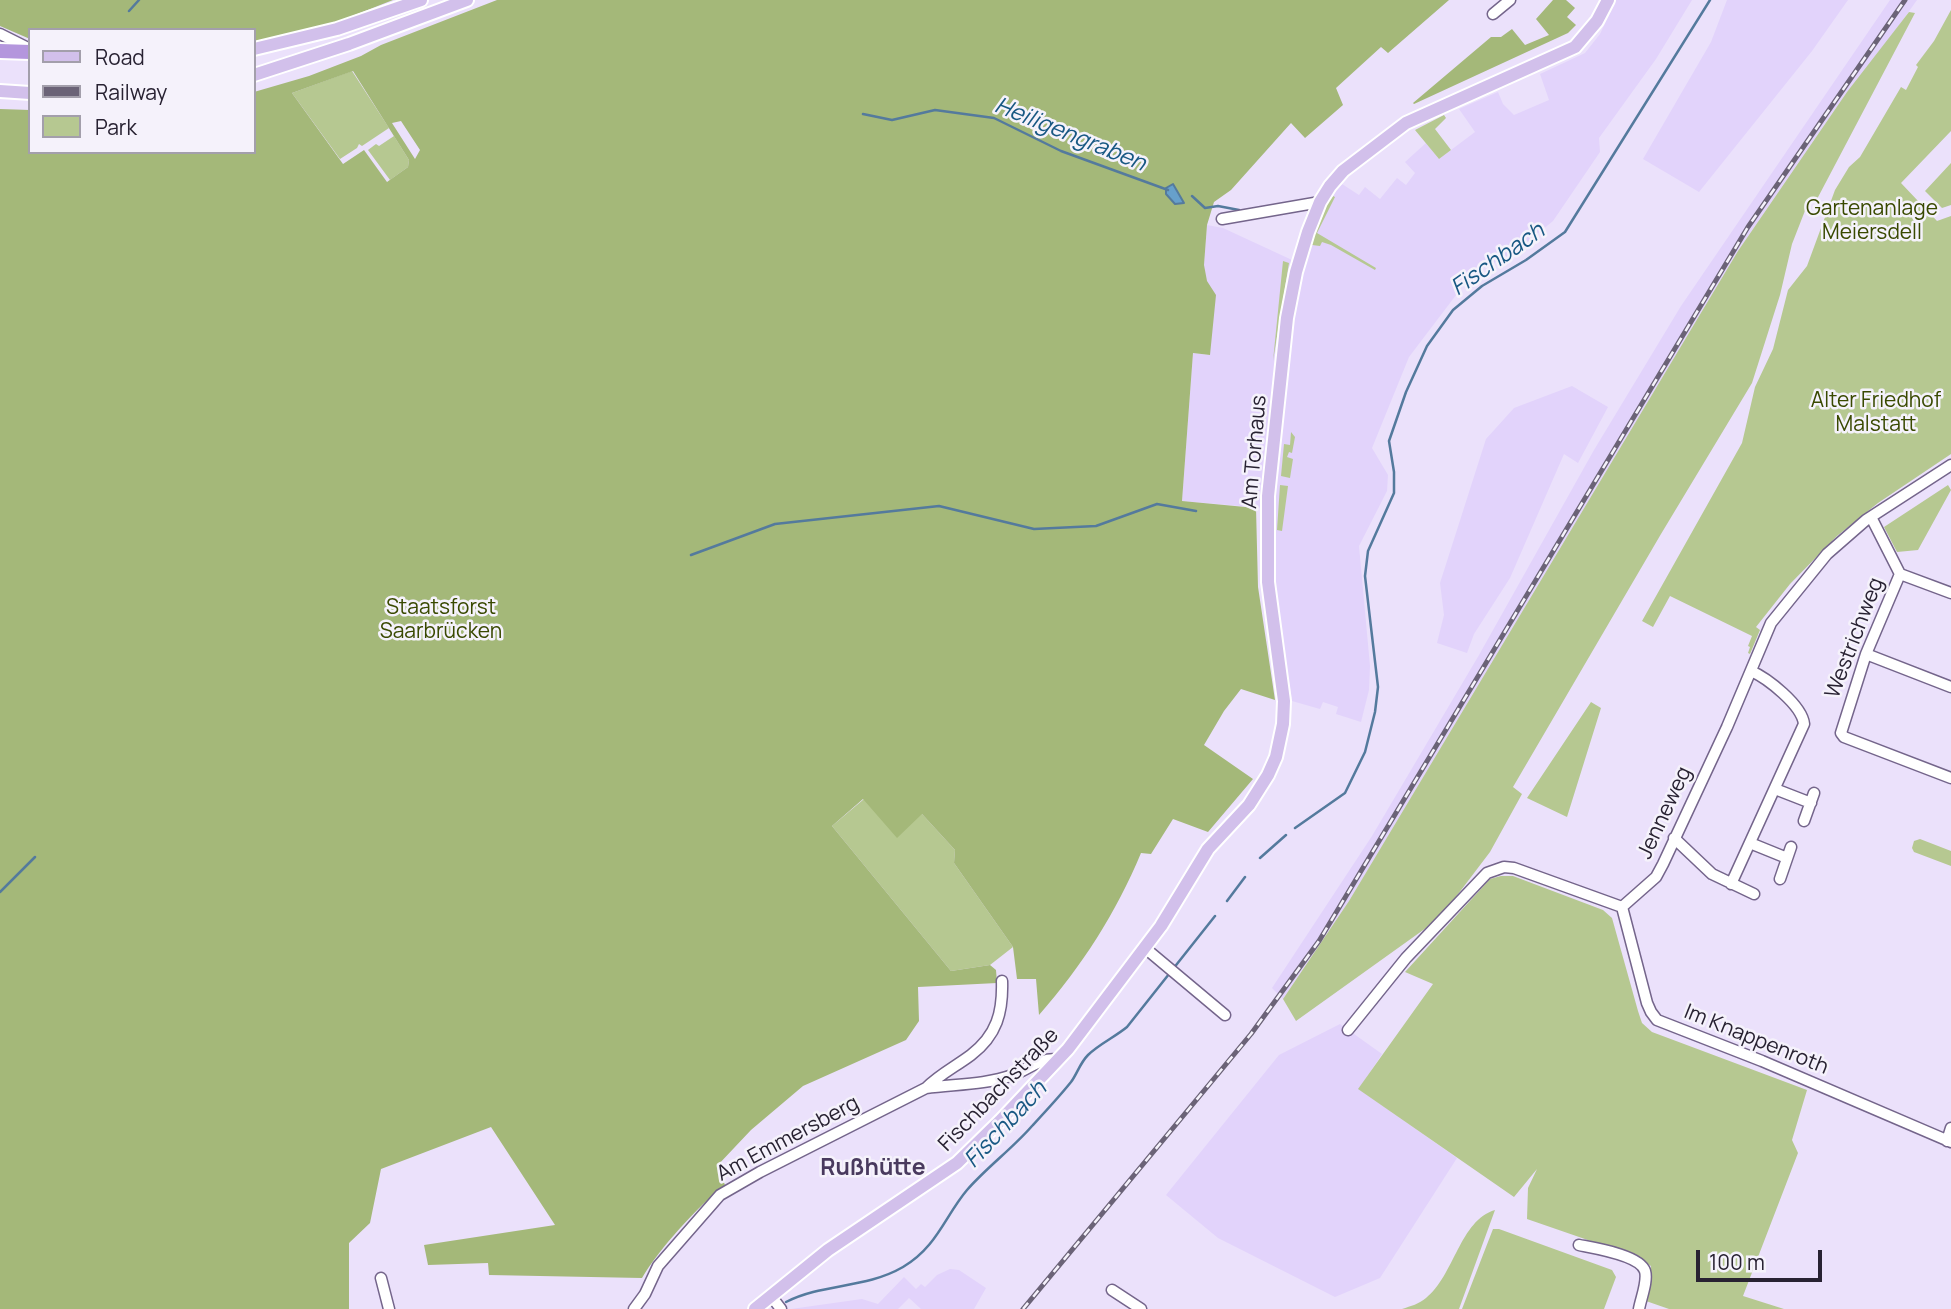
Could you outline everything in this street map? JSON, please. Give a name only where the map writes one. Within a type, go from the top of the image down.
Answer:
[{"type":"highway","points":[[0,51],[28,50]]},
{"type":"main road","points":[[256,49],[337,29],[421,0]]},
{"type":"main road","points":[[256,74],[349,44],[467,0]]},
{"type":"main road","name":"Am Torhaus","points":[[1284,710],[1268,582],[1268,496],[1287,318],[1296,272],[1320,202],[1343,171],[1406,123],[1567,52],[1586,36],[1608,0]]},
{"type":"main road","points":[[0,91],[28,93]]},
{"type":"main road","name":"Fischbachstraße","points":[[755,1309],[776,1303],[828,1250],[957,1163],[1058,1060],[1145,948],[1208,849],[1242,813],[1268,775],[1281,738],[1284,710]]},
{"type":"street","points":[[1493,14],[1510,0]]},
{"type":"street","points":[[0,34],[28,49]]},
{"type":"street","points":[[1222,219],[1320,202]]},
{"type":"street","name":"Jenneweg","points":[[1622,907],[1656,877],[1751,671],[1767,630],[1795,591],[1827,554],[1871,517],[1951,464]]},
{"type":"street","name":"Westrichweg","points":[[1871,517],[1900,574],[1866,653],[1842,733],[1844,737],[1951,778]]},
{"type":"street","points":[[1900,574],[1951,593]]},
{"type":"street","points":[[1866,653],[1951,687]]},
{"type":"street","points":[[1731,884],[1804,724],[1804,719],[1772,683],[1751,671]]},
{"type":"street","points":[[1774,789],[1812,798],[1804,821]]},
{"type":"street","points":[[1674,838],[1704,868],[1755,894]]},
{"type":"street","points":[[1750,843],[1789,853],[1780,879]]},
{"type":"street","points":[[1348,1030],[1406,958],[1487,873],[1495,869],[1514,867],[1622,907]]},
{"type":"street","name":"Im Knappenroth","points":[[1622,907],[1647,1003],[1657,1020],[1762,1061],[1949,1142]]},
{"type":"street","points":[[1145,948],[1225,1015]]},
{"type":"street","name":"Am Emmersberg","points":[[634,1309],[645,1294],[657,1266],[720,1195],[926,1088],[944,1071],[972,1054],[997,1022],[1002,1009],[1002,981]]},
{"type":"street","name":"Am Emmersberg","points":[[926,1088],[987,1083],[1050,1059],[1058,1060]]},
{"type":"street","points":[[1949,1142],[1951,1128]]},
{"type":"street","points":[[1579,1245],[1633,1259],[1641,1265],[1645,1270],[1639,1309]]},
{"type":"street","points":[[381,1278],[390,1309]]},
{"type":"street","points":[[1112,1290],[1141,1309]]},
{"type":"shaded area","points":[[1616,0],[1692,0],[1656,59],[1599,138],[1600,152],[1553,221],[1515,252],[1472,274],[1409,357],[1372,448],[1388,475],[1387,491],[1359,546],[1370,666],[1369,690],[1361,722],[1336,714],[1338,707],[1323,702],[1320,709],[1292,701],[1278,614],[1273,548],[1275,509],[1182,501],[1193,353],[1209,355],[1204,265],[1207,225],[1223,228],[1305,266],[1313,231],[1327,201],[1342,184],[1359,195],[1365,187],[1380,199],[1397,178],[1406,185],[1415,173],[1405,162],[1426,143],[1439,159],[1475,132],[1459,109],[1498,92],[1503,104],[1514,115],[1549,100],[1540,74],[1585,53],[1600,34]]},
{"type":"shaded area","points":[[1727,0],[1848,0],[1812,51],[1699,192],[1643,159],[1711,42]]},
{"type":"shaded area","points":[[1890,0],[1917,0],[1869,68],[1847,92],[1738,251],[1349,901],[1283,999],[1272,988],[1372,836],[1479,655],[1594,450],[1681,306]]},
{"type":"shaded area","points":[[1572,386],[1608,407],[1578,463],[1564,454],[1510,578],[1474,634],[1467,653],[1437,643],[1444,615],[1440,583],[1486,439],[1514,408]]},
{"type":"shaded area","points":[[1340,1024],[1382,1054],[1359,1089],[1457,1158],[1380,1278],[1335,1297],[1218,1238],[1166,1195],[1279,1055]]},
{"type":"shaded area","points":[[950,1269],[959,1270],[986,1288],[974,1309],[921,1309],[909,1298],[898,1309],[791,1309],[862,1299],[878,1304],[904,1277],[916,1289],[921,1284],[925,1287],[937,1275]]},
{"type":"green space","points":[[0,0],[393,0],[314,31],[256,43],[256,28],[28,28],[28,38],[0,26]]},
{"type":"green space","name":"Staatsforst Saarbrücken","points":[[497,0],[1449,0],[1388,53],[1381,47],[1336,88],[1343,105],[1305,138],[1291,123],[1231,190],[1214,202],[1207,225],[1204,265],[1207,281],[1216,295],[1210,355],[1193,353],[1182,501],[1256,508],[1258,587],[1275,700],[1241,689],[1224,711],[1204,745],[1253,779],[1208,832],[1173,819],[1151,854],[1141,853],[1121,897],[1097,938],[1039,1015],[1036,979],[1017,979],[1013,947],[954,863],[955,850],[922,814],[897,838],[863,799],[832,826],[951,971],[990,965],[996,970],[997,983],[918,987],[919,1021],[906,1040],[803,1086],[751,1130],[717,1166],[725,1185],[680,1228],[642,1278],[489,1275],[488,1263],[428,1265],[424,1245],[555,1225],[491,1127],[381,1169],[370,1223],[349,1243],[349,1309],[0,1309],[0,109],[28,110],[28,154],[256,154],[256,91],[309,76],[361,56],[381,45]],"holes":[[[353,71],[409,160],[408,167],[387,182],[364,150],[343,164],[292,93]],[[401,121],[420,150],[415,159],[392,123]]]},
{"type":"green space","points":[[1553,0],[1566,0],[1575,8],[1567,17],[1576,25],[1568,33],[1413,103],[1491,37],[1501,37],[1512,29],[1525,45],[1549,35],[1536,19]]},
{"type":"green space","points":[[1951,10],[1951,131],[1901,183],[1937,221],[1951,216],[1951,454],[1878,503],[1837,536],[1790,584],[1756,627],[1760,630],[1750,654],[1748,646],[1752,636],[1670,596],[1653,627],[1642,621],[1742,443],[1755,387],[1773,349],[1788,290],[1807,266],[1835,190],[1849,167],[1860,157],[1901,87],[1906,90],[1918,67],[1916,65],[1934,41]]},
{"type":"green space","points":[[1909,12],[1915,13],[1816,201],[1808,203],[1792,244],[1780,295],[1752,383],[1513,787],[1522,794],[1490,852],[1449,906],[1426,928],[1296,1021],[1283,999],[1349,901],[1738,251],[1847,92]]},
{"type":"green space","points":[[352,71],[389,128],[362,146],[359,144],[340,159],[292,93]]},
{"type":"green space","points":[[1444,115],[1446,118],[1435,129],[1451,150],[1439,159],[1415,130]]},
{"type":"green space","points":[[394,136],[409,160],[408,167],[390,180],[368,150]]},
{"type":"green space","points":[[1951,163],[1951,205],[1942,208],[1925,191]]},
{"type":"green space","points":[[1333,196],[1335,197],[1317,233],[1376,268],[1375,270],[1331,245],[1322,242],[1320,246],[1312,245],[1319,219]]},
{"type":"green space","points":[[1283,261],[1289,263],[1273,361]]},
{"type":"green space","points":[[1291,432],[1295,437],[1292,453],[1289,452],[1287,457],[1293,459],[1290,478],[1281,476],[1284,444],[1290,445]]},
{"type":"green space","points":[[1280,485],[1288,486],[1282,531],[1277,530]]},
{"type":"green space","points":[[1948,485],[1951,490],[1918,550],[1897,552],[1884,527]]},
{"type":"green space","points":[[1591,702],[1601,708],[1567,817],[1527,798]]},
{"type":"green space","points":[[864,799],[922,814],[955,850],[954,863],[1013,947],[990,965],[951,971],[832,826]]},
{"type":"green space","points":[[1920,839],[1951,851],[1951,866],[1914,852],[1914,841]]},
{"type":"green space","points":[[1513,876],[1603,910],[1612,918],[1642,1023],[1652,1032],[1807,1090],[1792,1140],[1798,1153],[1743,1296],[1784,1309],[1669,1309],[1646,1301],[1651,1266],[1637,1257],[1527,1219],[1528,1188],[1537,1169],[1514,1197],[1358,1089],[1433,984],[1405,972],[1490,879]]},
{"type":"green space","points":[[1495,1210],[1459,1309],[1402,1309],[1421,1302],[1436,1288],[1473,1225]]},
{"type":"green space","points":[[1493,1229],[1612,1270],[1616,1277],[1604,1309],[1462,1309]]},
{"type":"water","points":[[1173,184],[1184,203],[1175,204],[1166,194],[1166,188]]},
{"type":"waterway","points":[[129,11],[139,0]]},
{"type":"waterway","name":"Fischbach","points":[[1295,828],[1345,793],[1365,752],[1378,687],[1365,576],[1368,551],[1394,493],[1389,441],[1406,392],[1427,346],[1453,310],[1482,286],[1526,260],[1565,232],[1710,0]]},
{"type":"waterway","name":"Heiligengraben","points":[[863,114],[892,120],[935,110],[994,118],[1061,151],[1168,190]]},
{"type":"waterway","name":"Heiligengraben","points":[[1192,196],[1205,208],[1218,206],[1239,210]]},
{"type":"waterway","points":[[691,555],[775,524],[939,506],[1034,529],[1096,526],[1157,504],[1196,511]]},
{"type":"waterway","name":"Fischbach","points":[[1260,858],[1286,835]]},
{"type":"waterway","points":[[0,892],[35,857]]},
{"type":"waterway","name":"Fischbach","points":[[1227,901],[1245,877]]},
{"type":"waterway","name":"Fischbach","points":[[786,1302],[815,1292],[874,1279],[915,1259],[932,1241],[967,1190],[1052,1104],[1071,1082],[1088,1055],[1127,1027],[1215,916]]},
{"type":"railway","points":[[1023,1309],[1251,1034],[1319,941],[1748,227],[1905,0]]},
{"type":"district","name":"Rußhütte","points":[[873,1169]]},
{"type":"park label","name":"Gartenanlage Meiersdell","points":[[1872,221]]},
{"type":"park label","name":"Alter Friedhof Malstatt","points":[[1876,413]]}]
